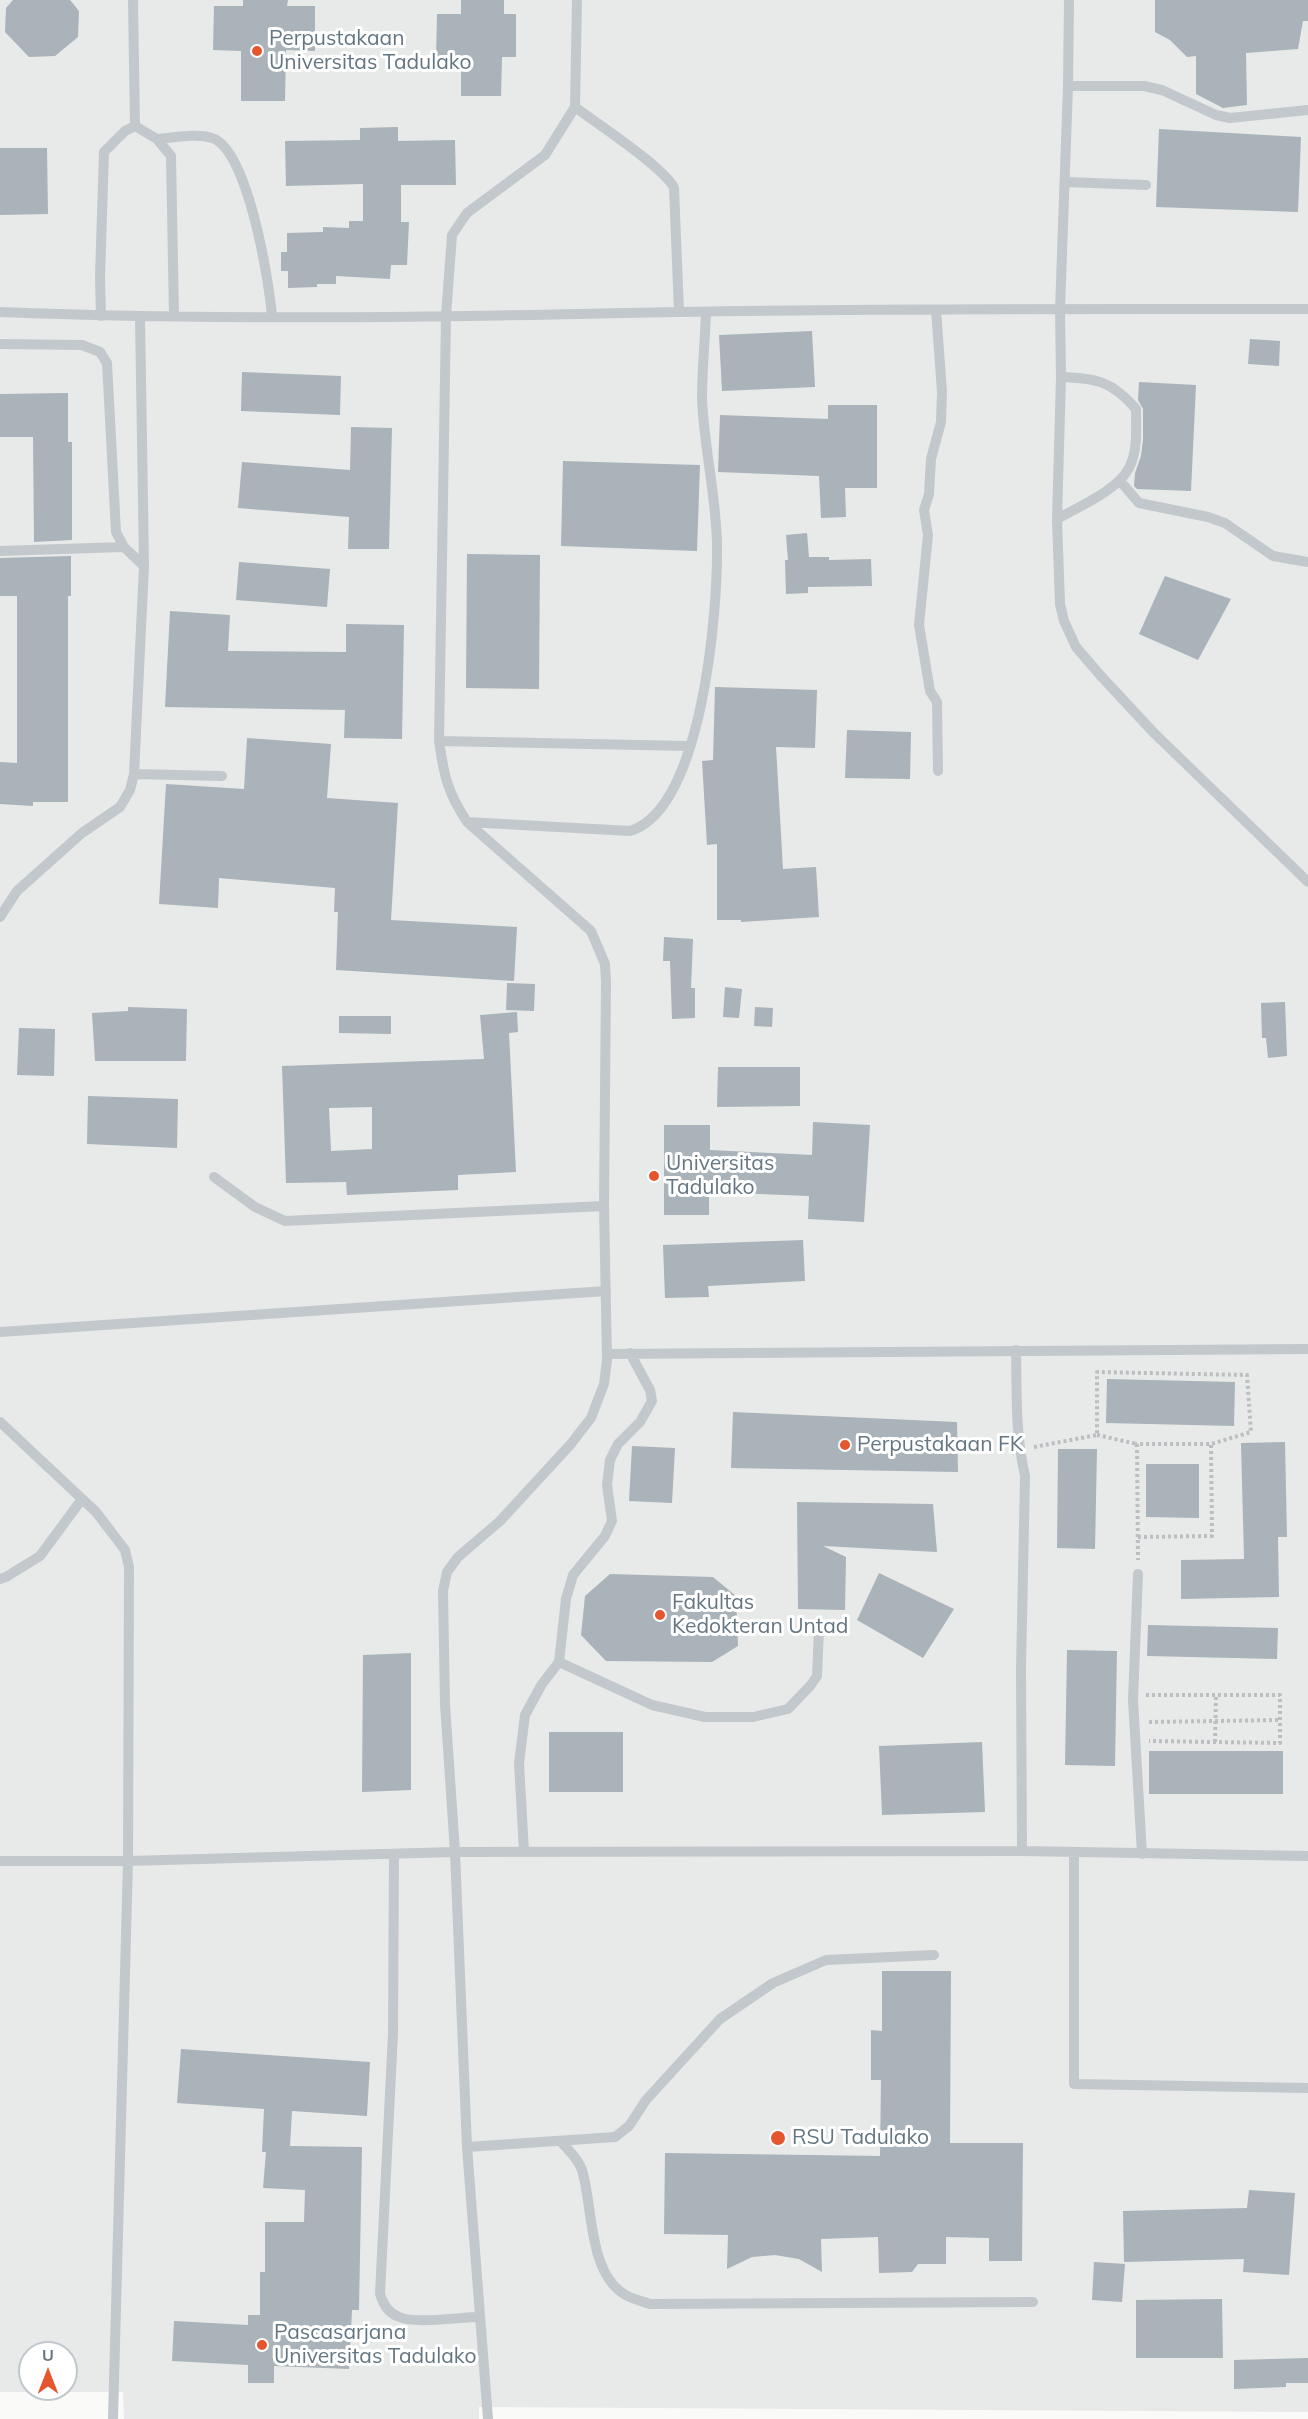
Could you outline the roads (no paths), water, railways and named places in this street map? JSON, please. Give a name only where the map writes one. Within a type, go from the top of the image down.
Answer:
[{"type":"lane","points":[[133,0],[135,126]]},
{"type":"lane","points":[[488,2419],[467,2147],[455,1852],[445,1704],[443,1591],[447,1572],[458,1557],[500,1521],[541,1478],[591,1418],[604,1383],[607,1354],[604,1206],[606,982],[605,964],[591,931],[467,822],[445,783],[439,741],[446,316],[452,235],[467,213],[545,155],[575,107],[577,0]]},
{"type":"lane","points":[[1069,0],[1060,310],[1061,377],[1057,519],[1060,604],[1076,647],[1154,733],[1308,882]]},
{"type":"lane","points":[[1068,86],[1153,88],[1216,115],[1230,118],[1308,110]]},
{"type":"lane","points":[[575,107],[660,171],[671,182],[674,188],[679,312]]},
{"type":"lane","points":[[135,126],[157,139],[171,156],[174,316]]},
{"type":"lane","points":[[101,316],[104,152],[125,131],[135,126]]},
{"type":"lane","points":[[157,139],[198,136],[213,138],[223,145],[236,162],[261,242],[272,316]]},
{"type":"lane","points":[[1065,182],[1146,185]]},
{"type":"lane","points":[[0,312],[101,316],[446,316],[679,312],[1308,309]]},
{"type":"lane","points":[[936,310],[942,392],[941,422],[931,459],[929,494],[924,510],[928,535],[919,626],[930,691],[937,702],[938,771]]},
{"type":"lane","points":[[467,822],[630,831],[642,828],[672,793],[695,733],[714,622],[717,543],[702,399],[706,312]]},
{"type":"lane","points":[[0,917],[17,891],[82,833],[120,807],[130,789],[134,774],[144,566],[140,316]]},
{"type":"lane","points":[[0,344],[82,345],[100,352],[107,363],[116,532],[124,547],[144,566]]},
{"type":"lane","points":[[1057,519],[1120,481],[1129,468],[1134,451],[1136,409],[1108,384],[1094,378],[1061,377]]},
{"type":"lane","points":[[1120,481],[1139,503],[1208,516],[1225,523],[1273,556],[1308,562]]},
{"type":"lane","points":[[0,551],[124,547]]},
{"type":"lane","points":[[439,741],[689,746]]},
{"type":"lane","points":[[134,774],[222,776]]},
{"type":"lane","points":[[214,1177],[255,1207],[285,1221],[604,1206]]},
{"type":"lane","points":[[0,1332],[606,1291]]},
{"type":"lane","points":[[607,1354],[1308,1348]]},
{"type":"lane","points":[[1016,1350],[1015,1415],[1025,1476],[1021,1670],[1022,1851]]},
{"type":"lane","points":[[524,1852],[519,1763],[525,1715],[542,1684],[559,1662],[566,1599],[573,1575],[605,1536],[612,1521],[607,1485],[610,1460],[618,1444],[640,1422],[652,1401],[650,1390],[630,1353]]},
{"type":"lane","points":[[0,1422],[82,1499],[112,1531],[125,1550],[129,1567],[128,1862],[113,2419]]},
{"type":"lane","points":[[0,1579],[40,1556],[82,1499]]},
{"type":"lane","points":[[1138,1574],[1134,1723],[1142,1854]]},
{"type":"lane","points":[[559,1662],[652,1705],[705,1717],[753,1718],[788,1709],[810,1686],[817,1676],[819,1629]]},
{"type":"lane","points":[[0,1861],[128,1862],[455,1852],[1022,1851],[1308,1856]]},
{"type":"lane","points":[[1074,1853],[1074,2084],[1308,2088]]},
{"type":"lane","points":[[394,1855],[393,2033],[380,2294],[388,2310],[398,2318],[416,2320],[479,2317]]},
{"type":"lane","points":[[467,2147],[615,2137],[629,2126],[646,2100],[720,2019],[773,1983],[826,1960],[934,1955]]},
{"type":"lane","points":[[560,2140],[573,2154],[582,2169],[592,2232],[608,2278],[624,2295],[650,2304],[1033,2302]]},
{"type":"place","name":"Perpustakaan Universitas Tadulako","points":[[257,51]]},
{"type":"place","name":"Universitas Tadulako","points":[[654,1176]]},
{"type":"place","name":"Perpustakaan FK","points":[[845,1445]]},
{"type":"place","name":"Fakultas Kedokteran Untad","points":[[660,1615]]},
{"type":"place","name":"RSU Tadulako","points":[[778,2138]]},
{"type":"place","name":"Pascasarjana Universitas Tadulako","points":[[262,2345]]}]
